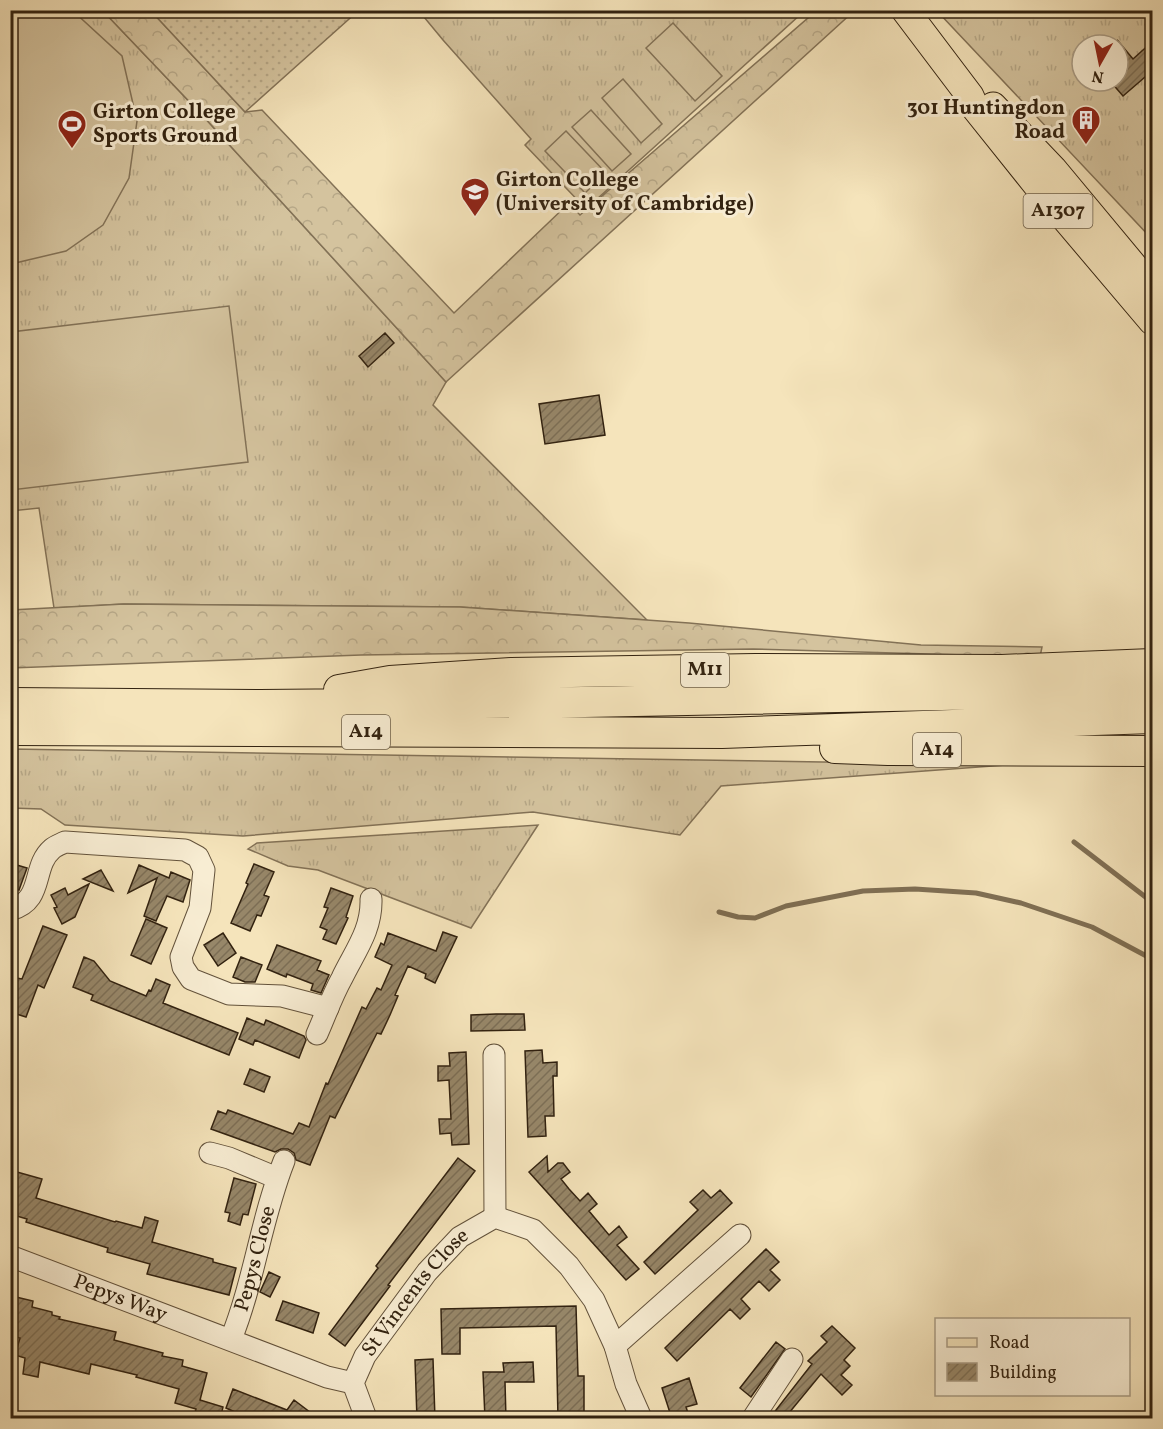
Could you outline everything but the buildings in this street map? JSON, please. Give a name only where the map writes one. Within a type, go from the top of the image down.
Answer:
[{"type":"highway","name":"M11","points":[[260,705],[390,681],[511,673],[755,669],[1002,670],[1152,664]]},
{"type":"highway","name":"A14","points":[[10,703],[260,705],[584,702],[1152,691]]},
{"type":"highway","name":"A14","points":[[10,730],[722,733],[1152,718]]},
{"type":"highway","name":"A14","points":[[722,733],[804,746],[888,750],[1152,751]]},
{"type":"main road","name":"A1307","points":[[905,10],[970,96],[989,102],[1053,169],[1072,209],[1152,321]]},
{"type":"main road","name":"A1307","points":[[1072,209],[1152,288]]},
{"type":"street","points":[[10,910],[20,908],[28,901],[45,858],[52,848],[65,842],[185,850],[198,857],[204,870],[200,908],[181,957],[183,967],[191,979],[229,994],[276,995],[328,1008]]},
{"type":"street","points":[[317,1035],[342,978],[363,942],[372,914],[371,899]]},
{"type":"street","name":"St Vincents Close","points":[[494,1055],[495,1217]]},
{"type":"street","name":"Pepys Close","points":[[210,1153],[280,1169],[270,1197],[241,1315],[231,1340]]},
{"type":"street","name":"St Vincents Close","points":[[366,1419],[353,1383],[365,1356],[427,1272],[460,1236],[495,1217],[533,1230],[569,1266],[594,1300],[615,1346],[626,1384],[641,1419]]},
{"type":"street","points":[[615,1346],[740,1235]]},
{"type":"street","name":"Pepys Way","points":[[10,1256],[231,1340]]},
{"type":"street","name":"St Vincents Close","points":[[231,1340],[327,1377],[353,1383]]},
{"type":"street","points":[[753,1419],[792,1359]]},
{"type":"green space","points":[[797,10],[801,14],[586,209],[525,145],[531,139],[419,11]]},
{"type":"green space","points":[[10,11],[103,11],[203,116],[446,382],[433,405],[647,620],[460,607],[124,604],[54,608],[39,508],[11,511]]},
{"type":"green space","name":"Girton College Sports Ground","points":[[10,11],[73,11],[122,56],[137,121],[129,178],[103,225],[66,251],[11,264]]},
{"type":"green space","points":[[103,11],[151,11],[245,112],[262,110],[454,313],[569,203],[580,215],[809,17],[805,11],[854,11],[446,382],[203,116]]},
{"type":"green space","points":[[151,11],[358,11],[245,112]]},
{"type":"green space","points":[[937,11],[1152,11],[1152,239]]},
{"type":"green space","points":[[673,23],[722,76],[695,101],[646,48]]},
{"type":"green space","points":[[623,79],[662,124],[641,143],[602,98]]},
{"type":"green space","points":[[591,110],[631,154],[612,171],[572,127]]},
{"type":"green space","points":[[566,131],[606,173],[585,193],[545,151]]},
{"type":"green space","points":[[229,306],[248,462],[11,490],[11,332]]},
{"type":"green space","points":[[124,604],[460,607],[689,623],[921,645],[1042,647],[1040,657],[753,649],[361,655],[11,668],[11,610]]},
{"type":"green space","points":[[11,749],[1006,765],[721,786],[680,835],[533,812],[243,836],[65,825],[41,809],[11,808]]},
{"type":"green space","points":[[538,825],[471,928],[318,870],[288,866],[248,849],[257,843]]},
{"type":"waterway","points":[[1074,842],[1152,902]]},
{"type":"waterway","points":[[719,912],[738,917],[755,918],[786,906],[863,891],[915,889],[976,893],[1021,903],[1092,927],[1152,959]]},
{"type":"place","name":"301 Huntingdon Road","points":[[1086,146]]},
{"type":"place","name":"Girton College Sports Ground","points":[[72,150]]},
{"type":"place","name":"Girton College (University of Cambridge)","points":[[475,218]]}]
